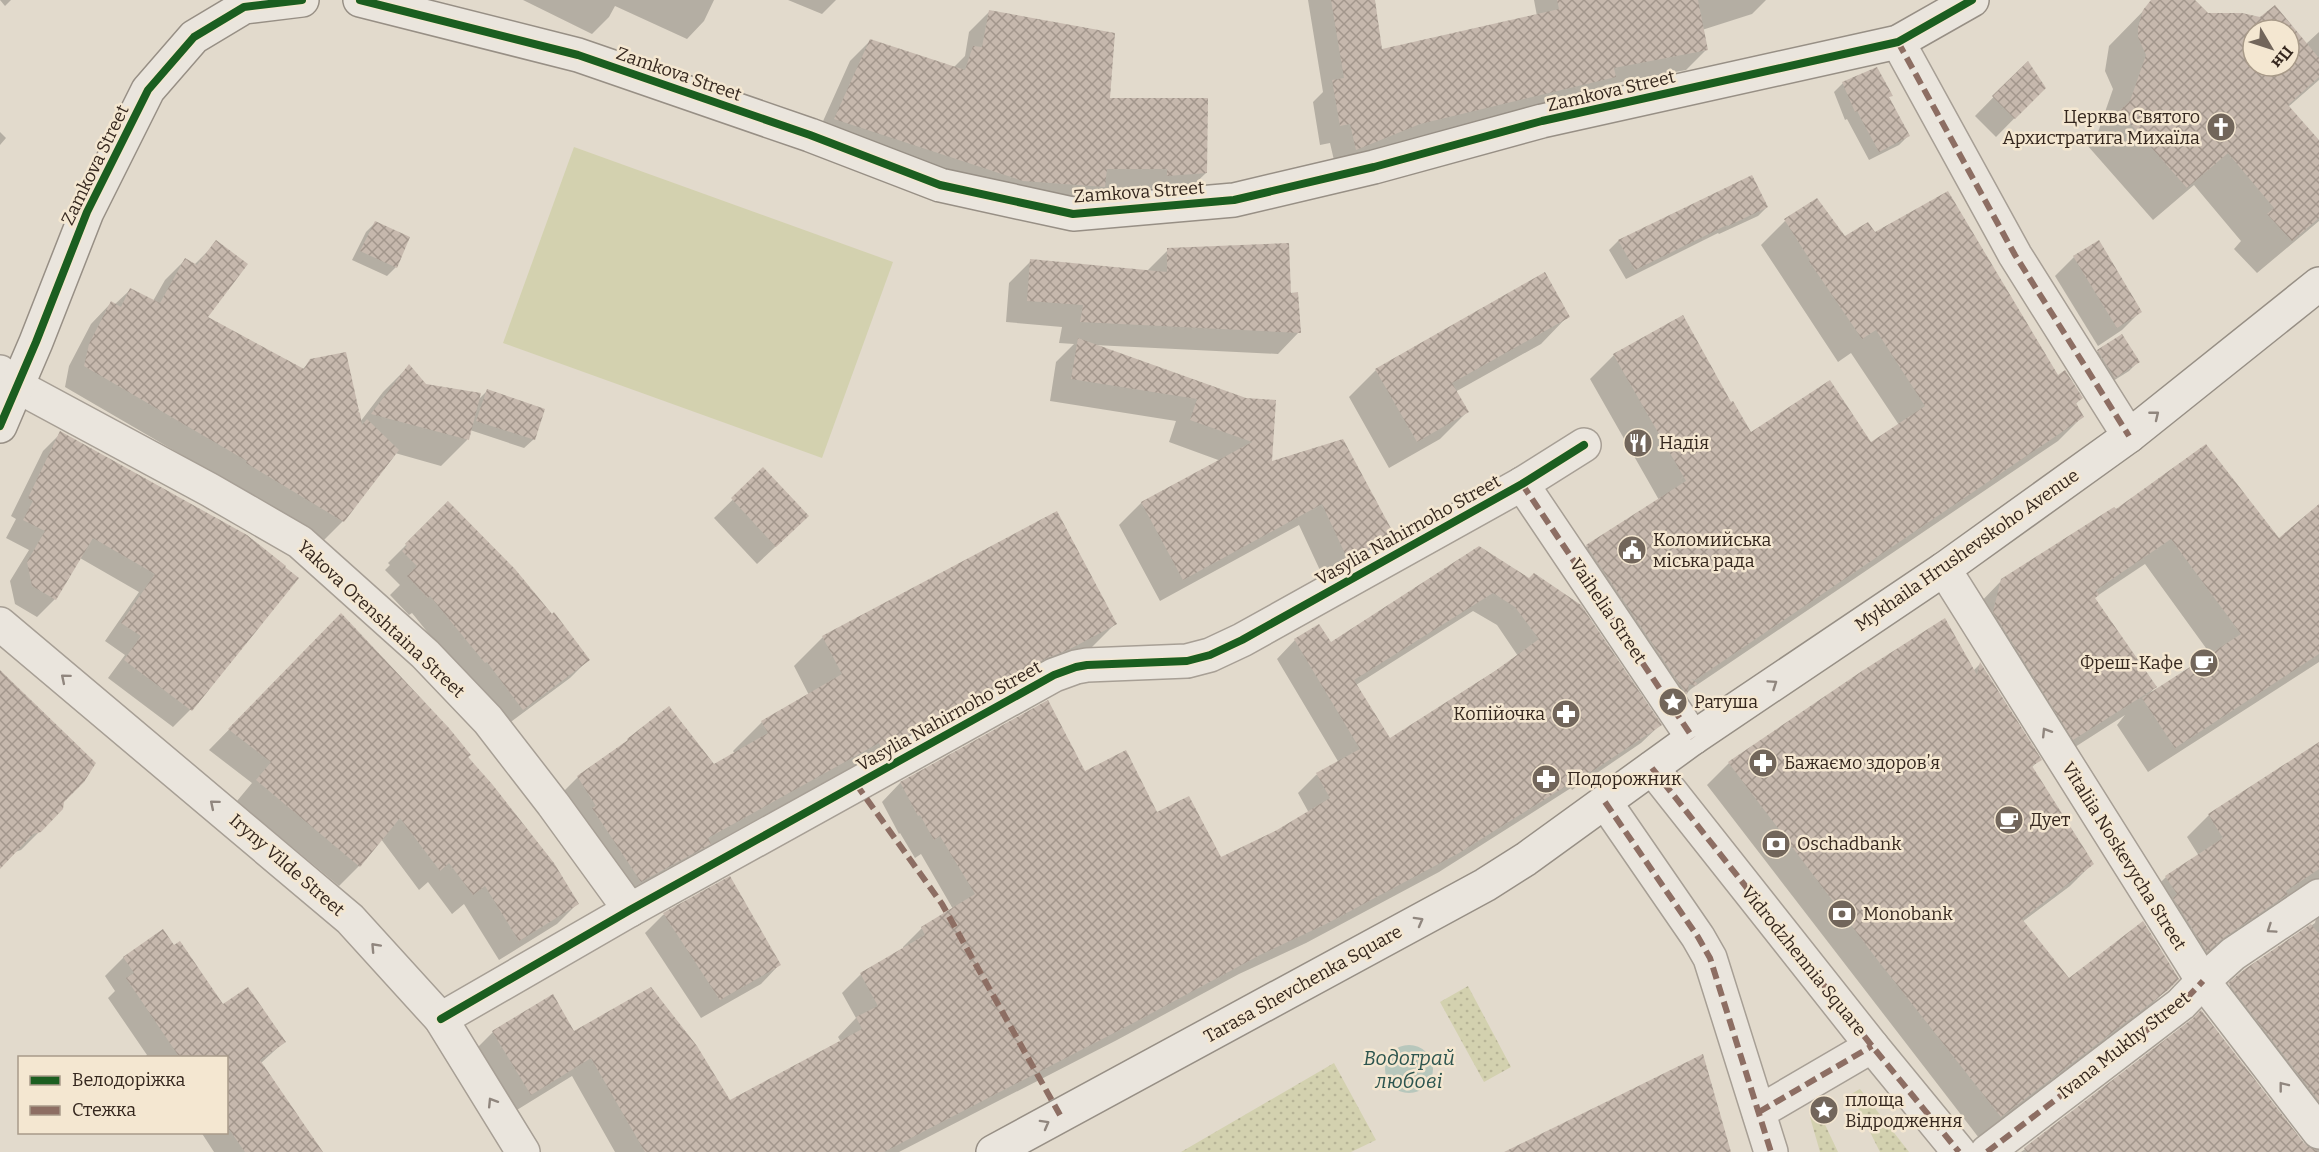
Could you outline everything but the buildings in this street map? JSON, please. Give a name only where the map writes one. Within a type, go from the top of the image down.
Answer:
[{"type":"street","name":"Zamkova Street","points":[[0,426],[8,379],[36,342],[87,212],[148,90],[194,37],[244,7],[302,0]]},
{"type":"street","name":"Zamkova Street","points":[[360,0],[579,55],[810,135],[940,185],[1073,214],[1234,200],[1374,167],[1542,121],[1898,42],[1972,0]]},
{"type":"street","points":[[1898,42],[2015,255],[2129,436]]},
{"type":"street","name":"Mykhaila Hrushevskoho Avenue","points":[[1605,802],[1693,738],[1944,569],[2129,436],[2319,284]]},
{"type":"street","name":"Yakova Orenshtaina Street","points":[[8,379],[300,542],[425,654],[488,720],[630,910]]},
{"type":"street","name":"Vasylia Nahirnoho Street","points":[[441,1018],[630,910],[1054,675],[1087,665],[1169,663],[1210,656],[1522,484],[1584,445]]},
{"type":"street","name":"Vaihelia Street","points":[[1522,484],[1693,738]]},
{"type":"street","name":"Vitaliia Noskevycha Street","points":[[1944,569],[2203,981],[2319,1132]]},
{"type":"street","name":"Iryny Vilde Street","points":[[0,624],[350,919],[441,1018],[523,1152]]},
{"type":"street","name":"Vidrodzhennia Square","points":[[1652,768],[1959,1152]]},
{"type":"street","points":[[1605,802],[1710,958],[1771,1152]]},
{"type":"street","name":"Tarasa Shevchenka Square","points":[[993,1152],[1485,885],[1526,859],[1605,802]]},
{"type":"street","name":"Ivana Mukhy Street","points":[[1986,1152],[2181,1004],[2233,954],[2319,896]]},
{"type":"street","points":[[1759,1112],[1872,1046]]},
{"type":"shaded area","points":[[574,147],[893,262],[822,458],[503,343]]},
{"type":"shaded area","points":[[1468,986],[1511,1067],[1484,1082],[1440,1002]]},
{"type":"shaded area","points":[[1334,1063],[1376,1140],[1351,1152],[1181,1152]]},
{"type":"shaded area","points":[[1860,1089],[1909,1152],[1880,1152],[1851,1094]]},
{"type":"shaded area","points":[[1819,1112],[1838,1152],[1820,1152],[1810,1117]]},
{"type":"water","name":"Водограй любові","points":[[1409,1045],[1426,1052],[1433,1069],[1426,1086],[1409,1093],[1392,1086],[1385,1069],[1392,1052]]},
{"type":"marked path","points":[[1898,42],[2015,255],[2129,436]]},
{"type":"marked path","points":[[1522,484],[1693,738]]},
{"type":"marked path","points":[[1652,768],[1959,1152]]},
{"type":"marked path","points":[[856,784],[942,904],[1060,1115]]},
{"type":"marked path","points":[[1605,802],[1710,958],[1771,1152]]},
{"type":"marked path","points":[[1987,1152],[2181,1004],[2203,981]]},
{"type":"marked path","points":[[1759,1112],[1872,1046]]},
{"type":"cycle path","points":[[0,426],[87,212],[148,90],[194,37],[244,7],[302,0]]},
{"type":"cycle path","points":[[360,0],[578,55],[810,135],[940,185],[1073,214],[1234,200],[1374,167],[1542,121],[1898,42],[1972,0]]},
{"type":"cycle path","points":[[441,1019],[630,910],[1054,675],[1087,665],[1187,661],[1210,655],[1242,640],[1522,484],[1584,445]]},
{"type":"place","name":"Церква Святого Архистратига Михаїла","points":[[2221,127]]},
{"type":"place","name":"Надія","points":[[1638,443]]},
{"type":"place","name":"Коломийська міська рада","points":[[1632,550]]},
{"type":"place","name":"Фреш-Кафе","points":[[2204,663]]},
{"type":"place","name":"Ратуша","points":[[1673,702]]},
{"type":"place","name":"Копійочка","points":[[1566,714]]},
{"type":"place","name":"Бажаємо здоровʼя","points":[[1763,763]]},
{"type":"place","name":"Подорожник","points":[[1546,779]]},
{"type":"place","name":"Дует","points":[[2009,820]]},
{"type":"place","name":"Oschadbank","points":[[1776,844]]},
{"type":"place","name":"Monobank","points":[[1842,914]]},
{"type":"place","name":"площа Відродження","points":[[1824,1110]]}]
